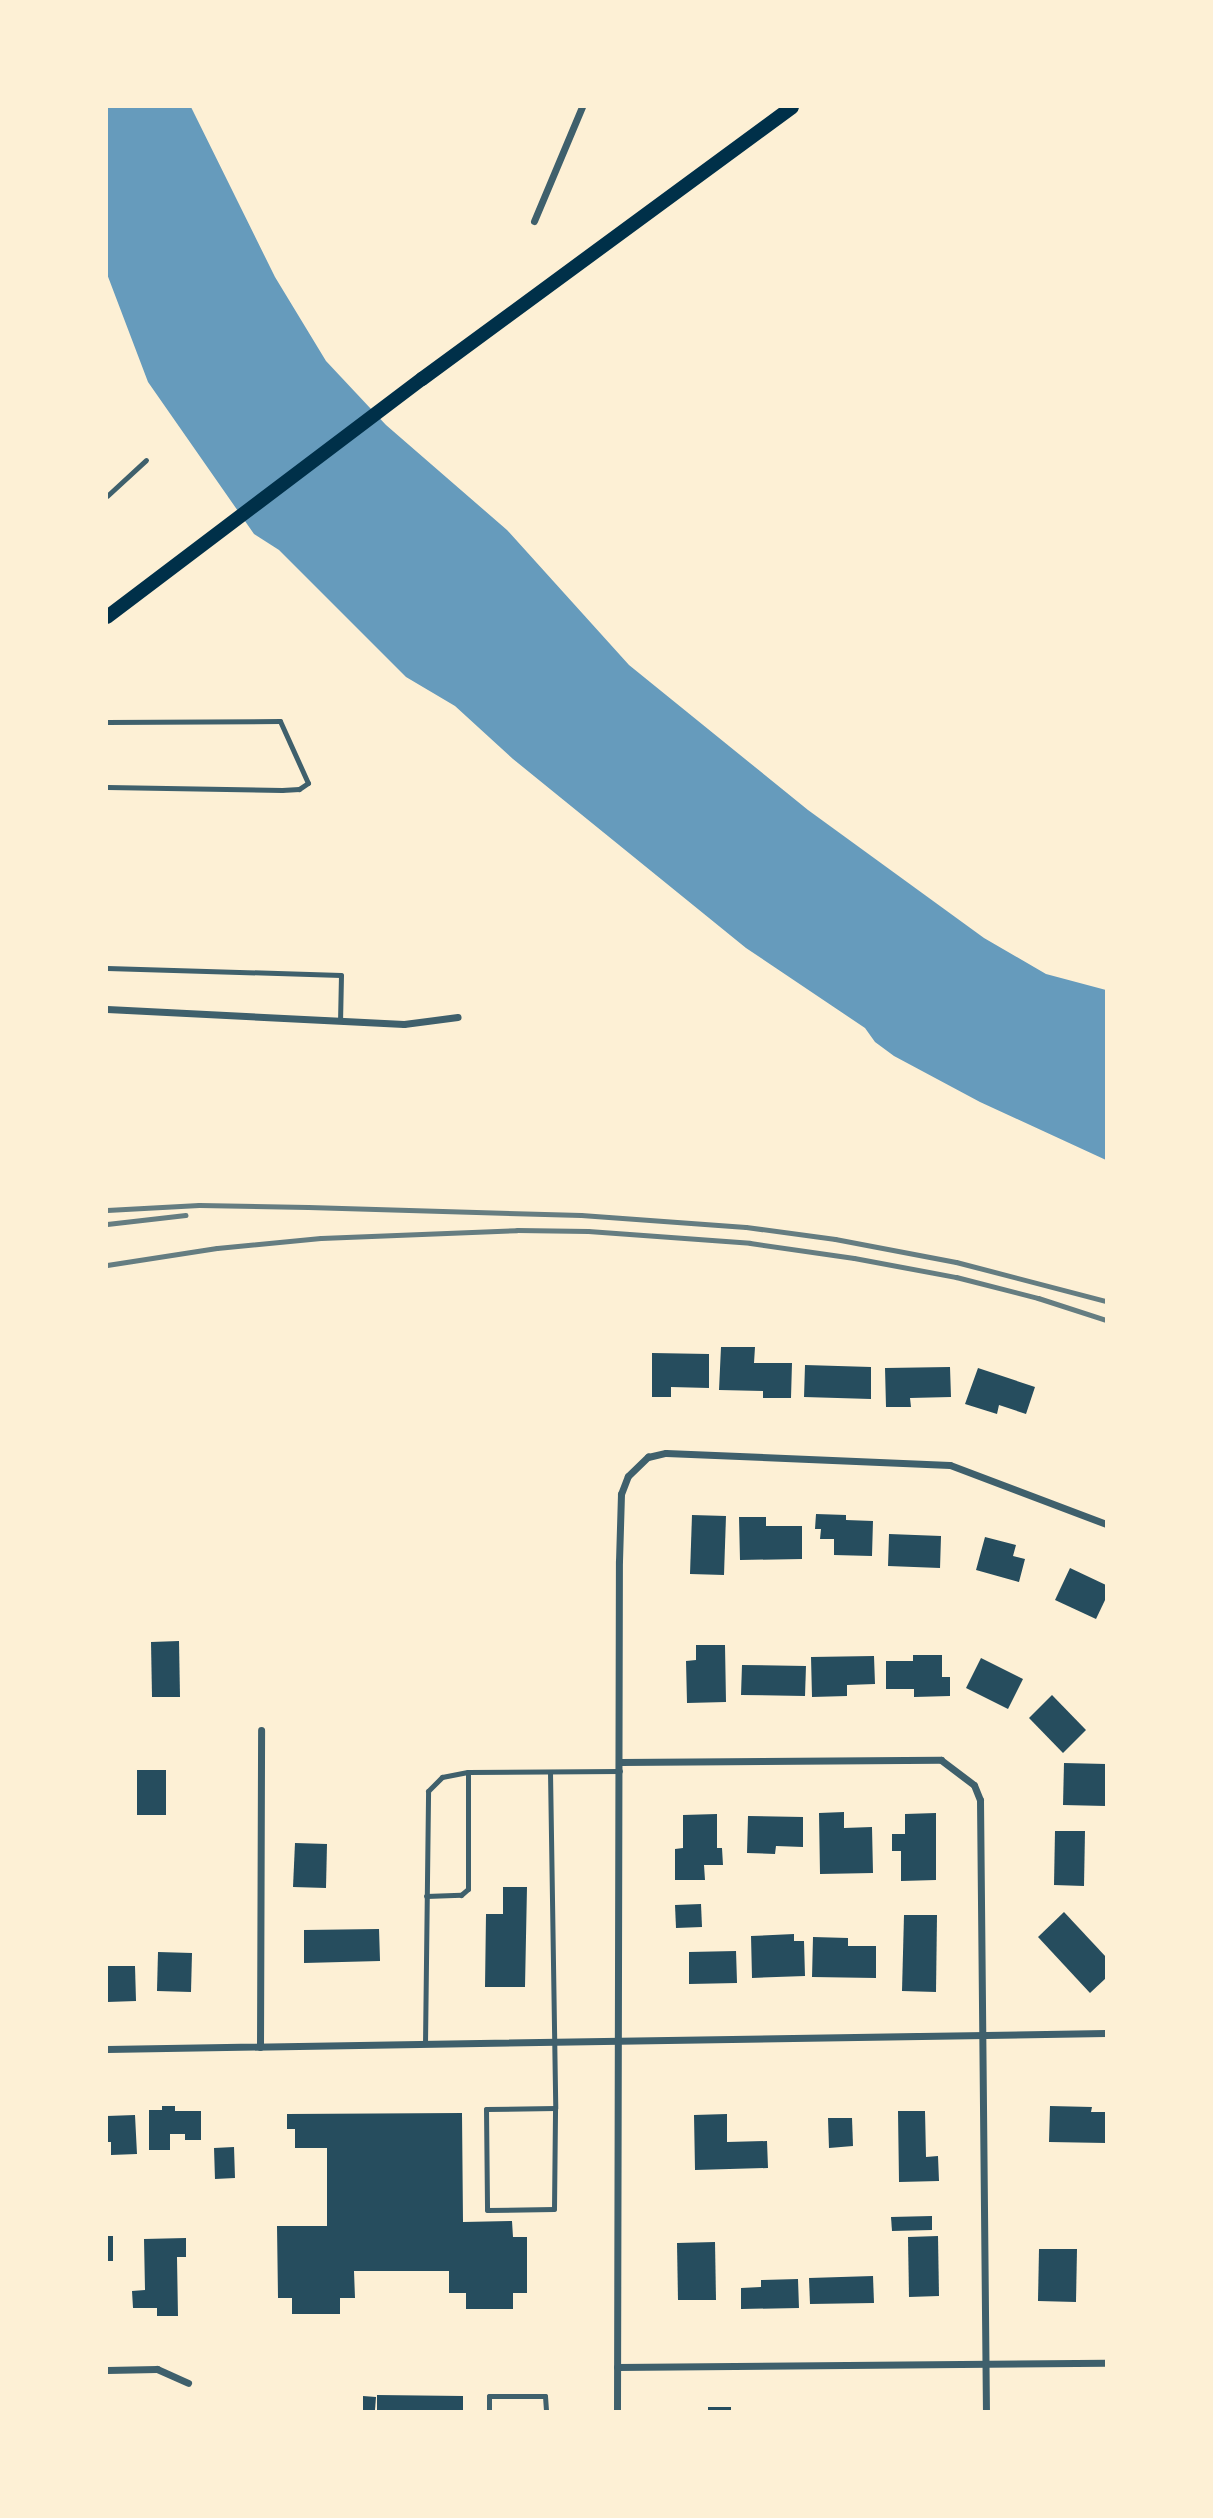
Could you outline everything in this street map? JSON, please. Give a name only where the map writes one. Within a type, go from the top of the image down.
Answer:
[{"type":"main road","points":[[107,617],[422,379],[792,107]]},
{"type":"street","points":[[534,221],[582,107]]},
{"type":"street","points":[[107,1009],[404,1024],[458,1017]]},
{"type":"street","points":[[617,2411],[619,1561],[621,1493],[628,1476],[648,1457],[666,1453],[950,1465],[1106,1524]]},
{"type":"street","points":[[260,2047],[261,1730]]},
{"type":"street","points":[[620,1762],[941,1760],[966,1776],[981,1800],[986,2411]]},
{"type":"street","points":[[107,2049],[1106,2033]]},
{"type":"street","points":[[617,2367],[1106,2363]]},
{"type":"street","points":[[107,2370],[157,2370],[188,2383]]},
{"type":"lane","points":[[107,496],[146,460]]},
{"type":"lane","points":[[107,722],[280,721],[308,783],[299,789],[282,790],[107,787]]},
{"type":"lane","points":[[107,968],[341,975],[340,1021]]},
{"type":"lane","points":[[425,2044],[428,1791],[442,1777],[468,1772],[620,1771]]},
{"type":"lane","points":[[426,1896],[461,1895],[468,1889],[468,1772]]},
{"type":"lane","points":[[550,1772],[555,2108],[554,2209],[487,2210],[486,2109],[555,2108]]},
{"type":"lane","points":[[489,2411],[489,2396],[545,2396],[546,2411]]},
{"type":"water","points":[[107,107],[191,107],[275,277],[326,361],[386,425],[507,530],[629,665],[808,810],[984,938],[1046,974],[1106,990],[1106,1160],[980,1102],[894,1056],[875,1042],[865,1028],[746,948],[513,759],[455,706],[406,677],[279,550],[254,534],[148,382],[107,274]]},
{"type":"building","points":[[721,1347],[755,1347],[754,1363],[792,1363],[791,1398],[763,1398],[763,1391],[719,1390]]},
{"type":"building","points":[[652,1353],[709,1354],[709,1388],[671,1387],[671,1397],[652,1397]]},
{"type":"building","points":[[805,1365],[871,1367],[871,1399],[804,1397]]},
{"type":"building","points":[[950,1367],[951,1397],[910,1398],[911,1407],[886,1407],[885,1368]]},
{"type":"building","points":[[978,1368],[1035,1387],[1026,1414],[999,1405],[997,1414],[965,1404]]},
{"type":"building","points":[[816,1514],[846,1515],[846,1520],[873,1521],[872,1556],[834,1555],[834,1539],[820,1539],[821,1529],[815,1529]]},
{"type":"building","points":[[692,1515],[726,1516],[724,1575],[690,1574]]},
{"type":"building","points":[[739,1517],[766,1517],[766,1526],[802,1526],[802,1559],[740,1560]]},
{"type":"building","points":[[889,1534],[941,1536],[940,1568],[888,1566]]},
{"type":"building","points":[[985,1537],[1016,1545],[1013,1556],[1025,1559],[1019,1582],[976,1570]]},
{"type":"building","points":[[1070,1568],[1106,1585],[1106,1598],[1096,1619],[1055,1600]]},
{"type":"building","points":[[179,1641],[180,1697],[152,1697],[151,1642]]},
{"type":"building","points":[[696,1645],[725,1645],[726,1702],[687,1703],[686,1661],[696,1660]]},
{"type":"building","points":[[913,1655],[942,1655],[942,1677],[950,1677],[950,1696],[914,1697],[914,1689],[886,1689],[886,1661],[913,1661]]},
{"type":"building","points":[[874,1656],[875,1684],[847,1685],[847,1696],[812,1697],[811,1657]]},
{"type":"building","points":[[981,1658],[1023,1679],[1008,1709],[966,1688]]},
{"type":"building","points":[[742,1665],[806,1666],[805,1696],[741,1695]]},
{"type":"building","points":[[1052,1695],[1086,1730],[1063,1753],[1029,1718]]},
{"type":"building","points":[[1064,1763],[1106,1764],[1106,1806],[1063,1805]]},
{"type":"building","points":[[137,1770],[166,1770],[166,1815],[137,1815]]},
{"type":"building","points":[[844,1812],[844,1828],[872,1827],[873,1873],[820,1874],[819,1813]]},
{"type":"building","points":[[936,1813],[936,1880],[901,1881],[901,1851],[892,1851],[892,1834],[905,1834],[905,1814]]},
{"type":"building","points":[[717,1814],[717,1848],[722,1848],[723,1865],[704,1865],[705,1880],[675,1880],[675,1849],[683,1848],[683,1815]]},
{"type":"building","points":[[748,1816],[803,1817],[803,1847],[776,1846],[775,1854],[747,1853]]},
{"type":"building","points":[[1055,1831],[1085,1831],[1084,1886],[1054,1885]]},
{"type":"building","points":[[295,1843],[327,1844],[326,1888],[293,1887]]},
{"type":"building","points":[[503,1887],[527,1887],[525,1987],[485,1987],[486,1914],[503,1914]]},
{"type":"building","points":[[701,1904],[702,1927],[676,1928],[675,1905]]},
{"type":"building","points":[[1064,1912],[1106,1957],[1106,1978],[1090,1993],[1038,1937]]},
{"type":"building","points":[[904,1915],[937,1915],[936,1992],[902,1991]]},
{"type":"building","points":[[379,1929],[380,1961],[304,1963],[304,1930]]},
{"type":"building","points":[[794,1934],[794,1941],[804,1941],[805,1976],[752,1978],[751,1936]]},
{"type":"building","points":[[813,1937],[848,1938],[848,1946],[876,1946],[876,1978],[812,1977]]},
{"type":"building","points":[[736,1951],[737,1983],[689,1984],[689,1952]]},
{"type":"building","points":[[158,1952],[192,1953],[191,1992],[157,1991]]},
{"type":"building","points":[[107,1966],[135,1966],[136,2001],[107,2002]]},
{"type":"building","points":[[162,2106],[175,2106],[175,2111],[201,2111],[201,2140],[185,2140],[185,2134],[170,2134],[170,2150],[149,2150],[149,2110],[162,2110]]},
{"type":"building","points":[[1050,2106],[1092,2107],[1091,2112],[1106,2112],[1106,2143],[1049,2142]]},
{"type":"building","points":[[898,2111],[925,2111],[926,2157],[938,2156],[939,2181],[899,2182]]},
{"type":"building","points":[[462,2113],[463,2222],[512,2221],[513,2237],[527,2237],[527,2293],[513,2293],[513,2309],[466,2309],[466,2293],[449,2293],[449,2271],[354,2271],[355,2298],[340,2298],[340,2314],[292,2314],[292,2298],[278,2298],[277,2226],[327,2226],[327,2148],[295,2148],[295,2129],[287,2129],[287,2114]]},
{"type":"building","points":[[727,2114],[727,2142],[767,2141],[768,2168],[695,2170],[694,2115]]},
{"type":"building","points":[[135,2115],[137,2154],[111,2155],[111,2142],[107,2142],[107,2116]]},
{"type":"building","points":[[828,2118],[852,2118],[853,2146],[829,2148]]},
{"type":"building","points":[[234,2147],[235,2178],[215,2179],[214,2148]]},
{"type":"building","points":[[932,2216],[932,2230],[892,2231],[891,2217]]},
{"type":"building","points":[[107,2236],[113,2236],[113,2261],[107,2261]]},
{"type":"building","points":[[938,2236],[939,2296],[909,2297],[908,2237]]},
{"type":"building","points":[[186,2238],[186,2257],[177,2257],[178,2316],[157,2316],[157,2308],[133,2308],[132,2291],[145,2290],[144,2239]]},
{"type":"building","points":[[715,2242],[716,2300],[678,2300],[677,2243]]},
{"type":"building","points":[[1039,2249],[1077,2249],[1076,2302],[1038,2301]]},
{"type":"building","points":[[873,2276],[874,2303],[810,2304],[809,2278]]},
{"type":"building","points":[[798,2279],[799,2308],[741,2309],[741,2288],[761,2287],[761,2280]]},
{"type":"building","points":[[377,2395],[463,2396],[463,2411],[377,2411]]},
{"type":"building","points":[[363,2396],[376,2397],[375,2410],[363,2410]]},
{"type":"building","points":[[708,2407],[731,2407],[731,2411],[708,2411]]},
{"type":"railway","points":[[107,1210],[199,1205],[308,1207],[581,1215],[746,1227],[835,1239],[956,1262],[1106,1301]]},
{"type":"railway","points":[[107,1224],[185,1215]]},
{"type":"railway","points":[[107,1265],[217,1248],[321,1238],[517,1230],[588,1231],[750,1243],[854,1258],[956,1277],[1038,1298],[1106,1320]]}]
